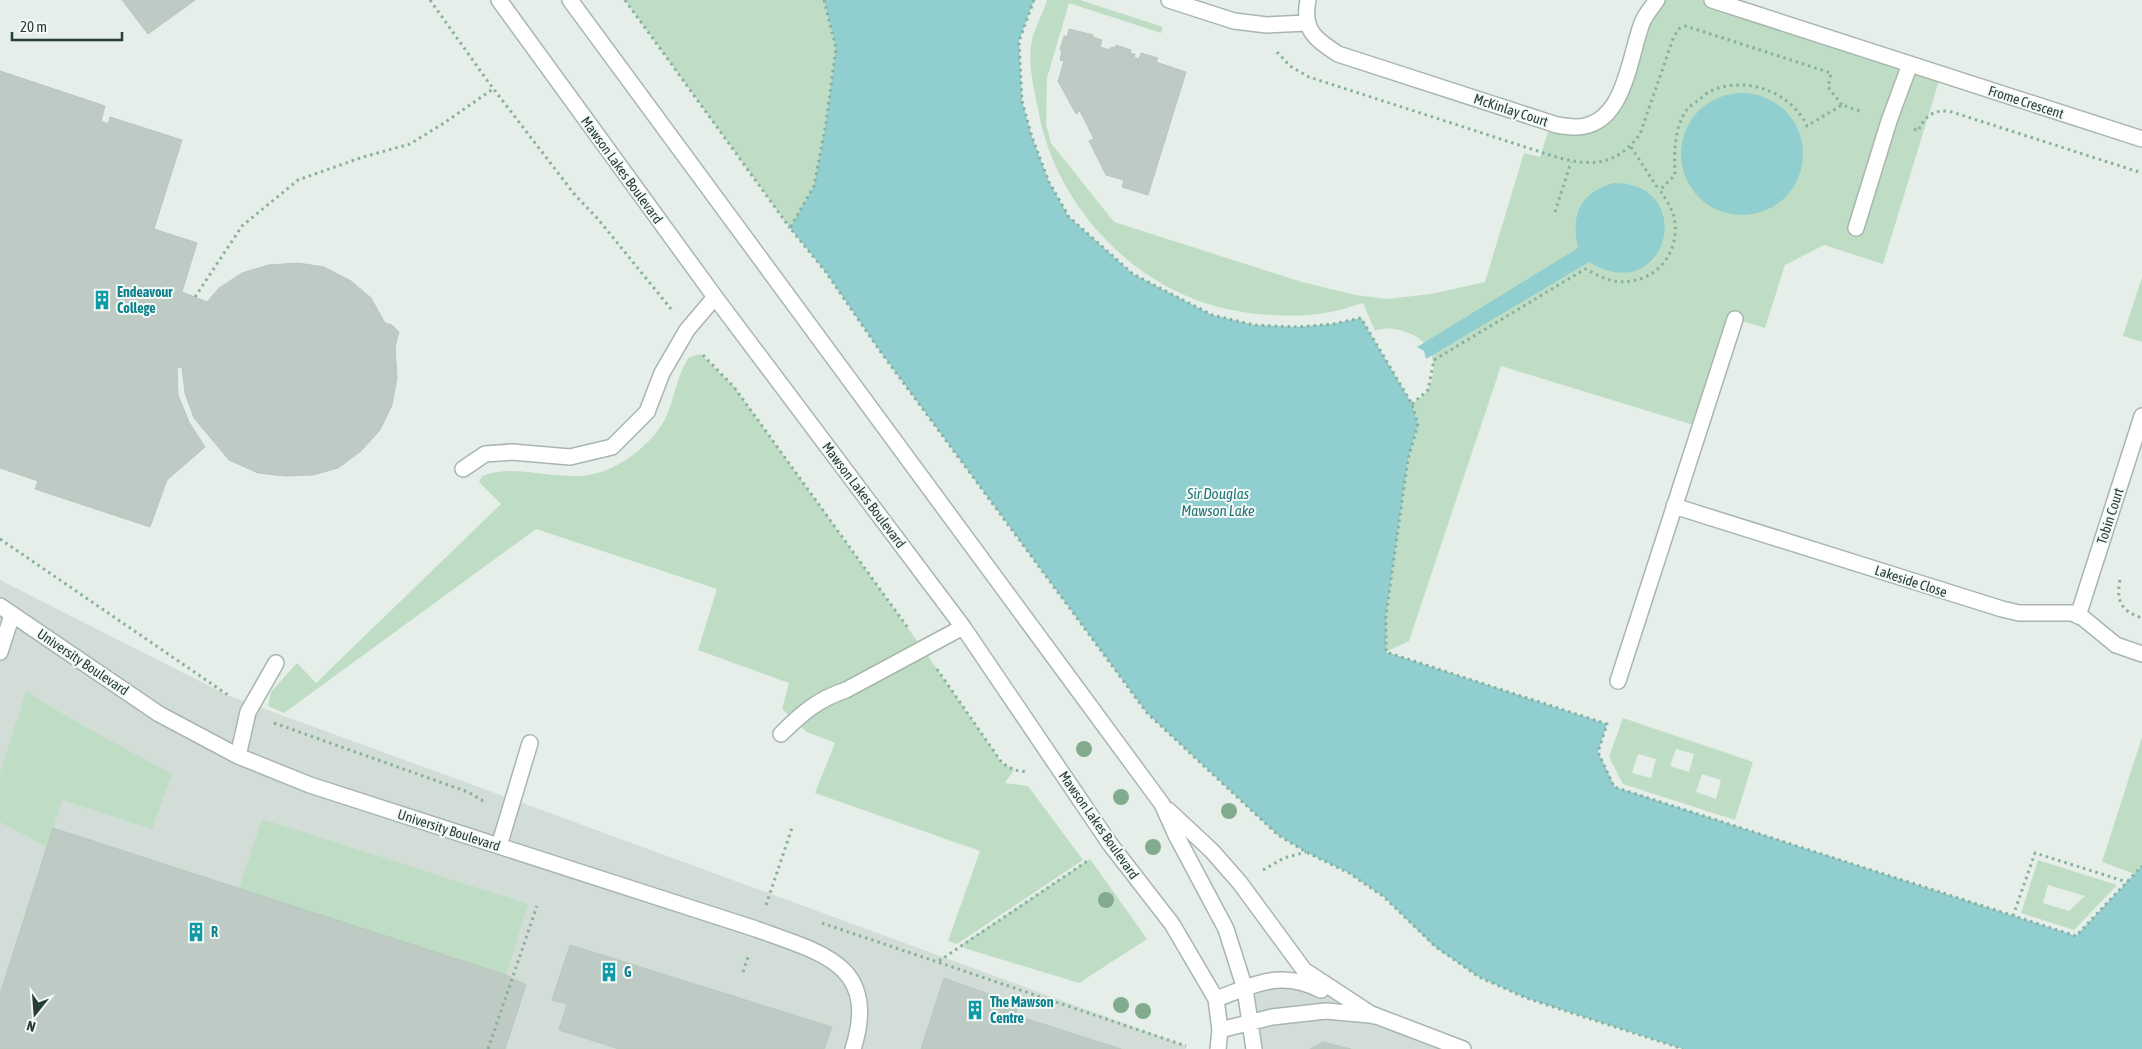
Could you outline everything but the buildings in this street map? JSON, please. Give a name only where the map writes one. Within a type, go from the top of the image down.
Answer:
[{"type":"street","name":"Mawson Lakes Boulevard","points":[[499,0],[714,297],[963,626],[1110,844],[1172,924],[1216,999],[1220,1030],[1218,1049]]},
{"type":"street","points":[[570,0],[1162,804],[1226,929],[1245,989],[1252,1022],[1254,1049]]},
{"type":"street","points":[[1169,0],[1234,21],[1267,24],[1307,23],[1308,0]]},
{"type":"street","name":"McKinlay Court","points":[[1307,23],[1318,41],[1338,54],[1557,125],[1577,127],[1596,122],[1609,111],[1618,98],[1643,21],[1657,0]]},
{"type":"street","name":"Frome Crescent","points":[[1712,0],[2142,140]]},
{"type":"street","points":[[1856,228],[1889,121],[1910,64]]},
{"type":"street","points":[[463,469],[485,454],[512,452],[570,457],[612,447],[647,412],[662,373],[687,330],[714,297]]},
{"type":"street","points":[[1618,681],[1735,319]]},
{"type":"street","name":"Tobin Court","points":[[2078,616],[2142,416]]},
{"type":"street","name":"Lakeside Close","points":[[1674,506],[2002,609],[2019,613],[2072,613],[2078,616]]},
{"type":"street","points":[[0,652],[6,611]]},
{"type":"street","name":"University Boulevard","points":[[6,611],[160,714],[238,756],[310,785],[756,930],[823,954],[840,965],[854,983],[861,1007],[860,1027],[854,1049]]},
{"type":"street","points":[[2078,616],[2116,645],[2142,654]]},
{"type":"street","points":[[780,734],[807,709],[826,696],[846,690],[963,626]]},
{"type":"street","points":[[238,756],[248,712],[276,662]]},
{"type":"street","points":[[499,846],[530,743]]},
{"type":"street","points":[[1162,804],[1212,851],[1240,883],[1304,970],[1374,1016]]},
{"type":"street","points":[[1216,999],[1274,978],[1307,983],[1374,1016],[1463,1049]]},
{"type":"street","points":[[1220,1030],[1272,1017],[1326,1011],[1374,1016]]},
{"type":"path","points":[[430,0],[493,89],[575,195],[598,219],[687,330],[701,354],[734,387],[923,649],[1002,763],[1014,770],[1028,772],[1034,780]]},
{"type":"path","points":[[625,0],[790,228],[825,271],[880,351],[1147,714],[1278,835],[1306,852],[1349,873],[1384,897],[1436,947],[1479,977],[1526,998],[1683,1049]]},
{"type":"path","points":[[790,228],[814,186],[826,123],[836,48],[824,0]]},
{"type":"path","points":[[1034,0],[1019,41],[1022,101],[1032,137],[1049,182],[1068,217],[1133,274],[1212,315],[1254,325],[1298,327],[1332,324],[1361,318],[1412,404],[1418,424],[1408,459],[1386,615],[1386,652],[1607,724],[1598,752],[1614,787],[2076,936],[2142,866]]},
{"type":"path","points":[[1267,24],[1270,42],[1280,56],[1300,73],[1571,162],[1589,164],[1607,160],[1620,155],[1631,146],[1640,134],[1674,36],[1680,28],[1686,26],[1831,73],[1828,87],[1842,105],[1918,131],[1922,121],[1929,115],[1940,111],[1950,111],[2142,173]]},
{"type":"path","points":[[1660,190],[1675,174],[1677,133],[1686,111],[1711,90],[1732,85],[1756,87],[1780,95],[1794,106],[1807,126],[1842,105]]},
{"type":"path","points":[[195,297],[242,226],[298,180],[363,156],[410,144],[444,124],[493,89]]},
{"type":"path","points":[[1412,404],[1428,390],[1434,360],[1585,268],[1612,280],[1627,282],[1658,271],[1674,247],[1674,218],[1660,190],[1631,146]]},
{"type":"path","points":[[1555,212],[1571,162]]},
{"type":"path","points":[[0,538],[227,695],[248,712],[292,732],[468,792],[508,816]]},
{"type":"path","points":[[2123,572],[2118,594],[2120,605],[2132,615],[2142,618]]},
{"type":"path","points":[[743,972],[792,828]]},
{"type":"path","points":[[1084,851],[1096,867]]},
{"type":"path","points":[[1258,872],[1284,858],[1306,852]]},
{"type":"path","points":[[2013,916],[2035,853],[2127,882]]},
{"type":"path","points":[[939,962],[1090,859]]},
{"type":"path","points":[[757,902],[775,908]]},
{"type":"path","points":[[488,1049],[537,906]]},
{"type":"path","points":[[821,922],[1186,1046]]},
{"type":"shaded area","points":[[0,580],[227,695],[1186,1046],[1185,1049],[0,1049]]},
{"type":"shaded area","points":[[1307,983],[1463,1049],[1254,1049],[1245,989]]},
{"type":"green space","points":[[625,0],[824,0],[836,48],[826,123],[814,186],[790,228]]},
{"type":"green space","points":[[1047,0],[1080,0],[1163,27],[1161,33],[1069,3],[1047,78],[1046,124],[1051,143],[1114,222],[1302,282],[1355,295],[1387,299],[1431,294],[1485,282],[1524,153],[1540,157],[1551,123],[1577,127],[1609,111],[1657,0],[1714,0],[1941,74],[1883,264],[1824,245],[1785,265],[1765,328],[1735,319],[1700,427],[1501,366],[1409,641],[1386,652],[1386,615],[1408,459],[1418,424],[1412,404],[1429,388],[1433,368],[1429,350],[1417,337],[1408,333],[1395,329],[1375,331],[1363,303],[1318,314],[1281,316],[1256,314],[1232,310],[1197,300],[1164,285],[1134,265],[1107,240],[1083,213],[1063,182],[1049,149],[1039,114],[1030,63],[1034,34]]},
{"type":"green space","points":[[2142,277],[2142,342],[2123,336]]},
{"type":"green space","points":[[701,354],[734,387],[923,649],[1002,763],[1014,770],[1005,783],[1028,786],[1083,860],[957,944],[948,941],[980,851],[815,793],[835,743],[807,732],[782,709],[789,683],[698,650],[717,589],[536,529],[284,713],[268,706],[271,692],[297,663],[316,683],[501,504],[479,482],[482,476],[502,471],[520,471],[581,476],[599,473],[621,463],[641,448],[658,430],[668,413],[684,365],[689,357]]},
{"type":"green space","points":[[26,691],[71,719],[172,774],[152,829],[62,800],[47,847],[0,822],[0,773]]},
{"type":"green space","points":[[1623,718],[1753,762],[1735,820],[1623,784],[1609,757]],"holes":[[[1676,749],[1694,754],[1689,772],[1670,766]],[[1638,754],[1656,759],[1651,778],[1632,773]],[[1702,774],[1721,780],[1716,799],[1696,792]]]},
{"type":"green space","points":[[2142,737],[2142,866],[2135,874],[2102,862]]},
{"type":"green space","points":[[262,819],[528,904],[506,975],[239,889]]},
{"type":"green space","points":[[1090,859],[1147,939],[1079,983],[964,948],[965,946],[961,945]]},
{"type":"green space","points":[[2038,860],[2117,885],[2074,930],[2021,913]],"holes":[[[2048,885],[2085,896],[2069,911],[2043,903]]]},
{"type":"water","name":"Sir Douglas Mawson Lake","points":[[824,0],[1034,0],[1019,41],[1022,101],[1032,137],[1049,182],[1069,217],[1133,274],[1212,315],[1254,325],[1297,327],[1332,324],[1361,318],[1412,404],[1418,424],[1408,459],[1386,615],[1386,652],[1607,724],[1598,752],[1615,787],[2076,936],[2142,866],[2142,1049],[1683,1049],[1526,998],[1479,977],[1435,947],[1384,897],[1349,873],[1306,852],[1278,835],[1147,713],[880,351],[825,271],[790,228],[814,186],[826,123],[836,48]]},
{"type":"water","points":[[1742,93],[1754,94],[1765,98],[1785,111],[1798,131],[1802,142],[1802,166],[1798,177],[1785,197],[1765,210],[1754,214],[1742,215],[1730,214],[1719,210],[1699,197],[1686,177],[1682,166],[1681,154],[1682,142],[1686,131],[1699,111],[1719,98],[1730,94]]},
{"type":"water","points":[[1613,183],[1640,188],[1657,202],[1664,220],[1663,240],[1654,258],[1638,270],[1616,272],[1589,262],[1426,359],[1424,351],[1417,347],[1578,248],[1576,225],[1580,207],[1592,193]]},
{"type":"place","name":"Endeavour College","points":[[102,300]]},
{"type":"place","name":"R","points":[[196,932]]},
{"type":"place","name":"G","points":[[609,972]]},
{"type":"place","name":"The Mawson Centre","points":[[975,1010]]}]
